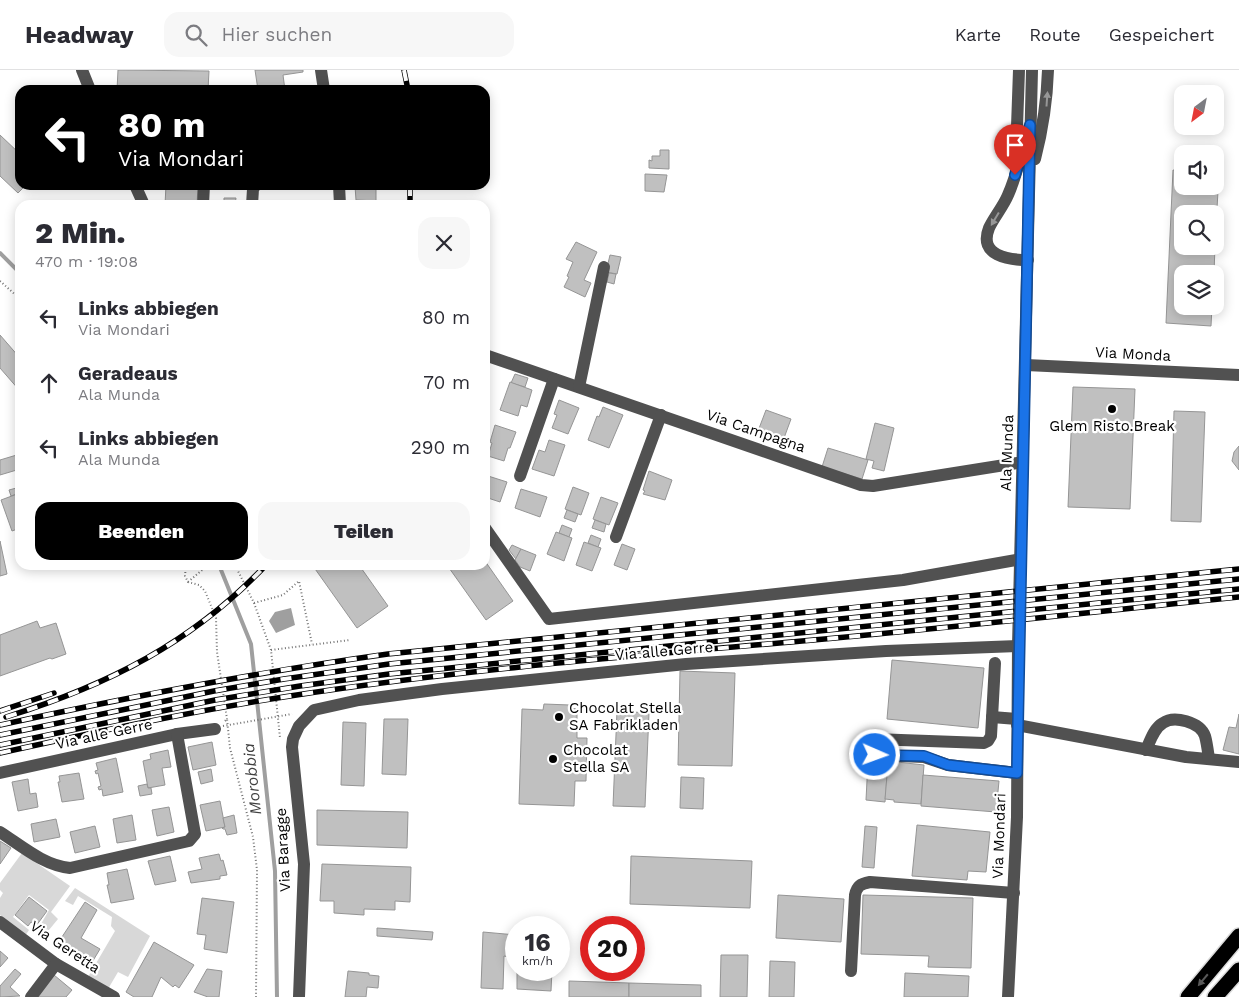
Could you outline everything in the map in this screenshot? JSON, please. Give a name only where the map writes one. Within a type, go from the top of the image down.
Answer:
[{"type":"highway","points":[[1188,997],[1239,936]]},
{"type":"highway","points":[[1215,997],[1239,970]]},
{"type":"street","points":[[82,70],[88,85]]},
{"type":"street","points":[[321,70],[323,85]]},
{"type":"street","name":"Ala Munda","points":[[1015,175],[1019,70]]},
{"type":"street","name":"Ala Munda","points":[[1018,646],[1032,70]]},
{"type":"street","name":"Ala Munda","points":[[1030,181],[1044,124],[1048,70]]},
{"type":"street","name":"Ala Munda","points":[[1028,260],[1010,260],[998,256],[991,249],[987,239],[988,229],[1004,202],[1015,175],[1030,125]]},
{"type":"street","points":[[579,388],[604,266]]},
{"type":"street","name":"Via Campagna","points":[[490,357],[867,486],[1023,462]]},
{"type":"street","name":"Via Monda","points":[[1026,365],[1239,375]]},
{"type":"street","points":[[520,476],[554,379]]},
{"type":"street","points":[[616,537],[661,415]]},
{"type":"street","points":[[490,535],[549,619],[903,580],[1021,559]]},
{"type":"street","name":"Via alle Gerre","points":[[314,710],[359,700],[686,664],[886,650],[1018,646]]},
{"type":"street","name":"Via Mondari","points":[[1008,997],[1014,893],[1018,646]]},
{"type":"street","points":[[874,738],[984,743],[990,740],[995,663]]},
{"type":"street","name":"Via Baragge","points":[[299,997],[304,864],[292,739],[299,726],[314,710]]},
{"type":"street","points":[[992,717],[1146,750],[1186,757],[1239,762]]},
{"type":"street","points":[[1146,750],[1155,730],[1163,723],[1171,720],[1184,721],[1197,727],[1204,734],[1209,759]]},
{"type":"street","name":"Via alle Gerre","points":[[0,773],[177,734],[219,728]]},
{"type":"street","points":[[0,832],[45,862],[58,867],[70,868],[189,842],[195,834],[177,734]]},
{"type":"street","points":[[875,755],[924,756],[948,765],[1017,773]]},
{"type":"street","points":[[851,971],[855,895],[860,884],[870,882],[1014,893]]},
{"type":"street","name":"Via Geretta","points":[[0,922],[56,964],[114,997]]},
{"type":"street","points":[[31,997],[56,964]]},
{"type":"path","points":[[0,282],[15,295]]},
{"type":"path","points":[[186,570],[185,576],[189,581],[199,584],[205,591],[216,618],[217,652],[230,748],[253,837],[257,870],[256,997]]},
{"type":"path","points":[[189,581],[202,570]]},
{"type":"path","points":[[238,570],[254,602],[271,650],[280,740]]},
{"type":"path","points":[[254,602],[283,595],[299,581],[312,644]]},
{"type":"path","points":[[271,650],[350,640]]},
{"type":"path","points":[[219,728],[292,714]]},
{"type":"path","points":[[219,728],[227,719]]},
{"type":"shaded area","points":[[291,608],[295,625],[276,633],[269,621],[275,612]]},
{"type":"shaded area","points":[[22,853],[70,886],[51,912],[58,919],[44,936],[37,931],[49,910],[29,895],[13,917],[29,930],[25,936],[0,915],[0,898],[3,893],[0,890],[0,883]]},
{"type":"shaded area","points":[[75,888],[150,936],[128,977],[118,972],[108,989],[88,977],[115,931],[111,926],[112,917],[78,896],[73,905],[65,901]]},
{"type":"building","points":[[118,70],[209,71],[208,85],[117,85]]},
{"type":"building","points":[[255,70],[303,70],[303,72],[283,75],[284,85],[257,85]]},
{"type":"building","points":[[0,135],[15,149],[15,190],[21,190],[18,193],[0,176]]},
{"type":"building","points":[[660,150],[669,150],[669,169],[649,168],[649,160],[652,161],[652,156],[660,156]]},
{"type":"building","points":[[1173,170],[1174,195],[1218,195],[1217,205],[1174,205],[1174,255],[1215,255],[1214,265],[1174,265],[1174,315],[1212,315],[1211,326],[1166,323]]},
{"type":"building","points":[[645,174],[667,175],[664,192],[645,191]]},
{"type":"building","points":[[166,190],[198,190],[197,200],[165,200]]},
{"type":"building","points":[[355,190],[376,190],[376,200],[356,200]]},
{"type":"building","points":[[224,198],[236,198],[236,200],[224,200]]},
{"type":"building","points":[[576,242],[597,252],[584,280],[591,283],[585,297],[564,287],[573,262],[566,259]]},
{"type":"building","points":[[610,255],[621,257],[617,274],[606,272]]},
{"type":"building","points":[[609,273],[616,274],[614,284],[607,282]]},
{"type":"building","points":[[0,335],[15,352],[15,385],[0,368]]},
{"type":"building","points":[[515,374],[528,378],[525,387],[511,383]]},
{"type":"building","points":[[510,382],[532,390],[527,407],[521,405],[518,416],[500,410]]},
{"type":"building","points":[[1073,387],[1135,389],[1130,509],[1068,507]]},
{"type":"building","points":[[559,400],[579,408],[568,434],[552,428],[557,415],[554,414]]},
{"type":"building","points":[[603,407],[623,415],[609,448],[588,440],[597,416],[599,417]]},
{"type":"building","points":[[766,410],[791,419],[784,438],[758,431]]},
{"type":"building","points":[[1174,411],[1205,412],[1201,522],[1171,521]]},
{"type":"building","points":[[875,423],[894,428],[884,471],[872,468],[874,461],[866,459]]},
{"type":"building","points":[[495,425],[516,432],[504,461],[490,457],[492,443],[490,442]]},
{"type":"building","points":[[549,440],[565,445],[554,476],[532,469],[539,450],[545,452]]},
{"type":"building","points":[[1239,446],[1239,470],[1232,461],[1234,452]]},
{"type":"building","points":[[828,448],[868,460],[862,479],[822,467]]},
{"type":"building","points":[[15,456],[15,470],[0,475],[0,460]]},
{"type":"building","points":[[649,471],[672,480],[665,500],[643,494]]},
{"type":"building","points":[[490,477],[507,482],[500,502],[490,499]]},
{"type":"building","points":[[573,487],[589,493],[581,515],[565,509]]},
{"type":"building","points":[[15,488],[15,495],[11,496],[9,490]]},
{"type":"building","points":[[521,489],[547,497],[540,517],[515,508]]},
{"type":"building","points":[[15,495],[15,530],[12,531],[1,500]]},
{"type":"building","points":[[601,497],[618,503],[609,525],[593,519]]},
{"type":"building","points":[[567,510],[578,514],[575,522],[564,518]]},
{"type":"building","points":[[595,520],[606,524],[604,532],[592,528]]},
{"type":"building","points":[[562,525],[572,529],[569,537],[559,533]]},
{"type":"building","points":[[556,532],[572,538],[564,561],[547,554]]},
{"type":"building","points":[[591,535],[601,539],[598,547],[588,543]]},
{"type":"building","points":[[0,541],[7,574],[0,576]]},
{"type":"building","points":[[584,542],[601,548],[592,571],[576,565]]},
{"type":"building","points":[[622,544],[635,549],[627,570],[614,565]]},
{"type":"building","points":[[512,545],[521,549],[516,559],[509,550]]},
{"type":"building","points":[[521,549],[536,555],[530,571],[520,567],[515,560]]},
{"type":"building","points":[[490,568],[513,601],[486,620],[451,570],[490,570]]},
{"type":"building","points":[[316,570],[363,570],[388,606],[357,628]]},
{"type":"building","points":[[37,621],[40,628],[56,623],[66,654],[0,676],[0,635]]},
{"type":"building","points":[[892,660],[984,668],[978,728],[887,719]]},
{"type":"building","points":[[680,671],[735,673],[732,766],[678,765]]},
{"type":"building","name":"Chocolat Stella SA","points":[[544,704],[570,705],[570,708],[577,709],[577,738],[587,738],[586,781],[575,781],[574,806],[519,804],[522,709],[543,710]]},
{"type":"building","points":[[617,711],[649,713],[645,807],[613,806]]},
{"type":"building","points":[[1239,714],[1239,754],[1223,750],[1229,727],[1236,728]]},
{"type":"building","points":[[384,719],[408,719],[406,775],[382,774]]},
{"type":"building","points":[[343,722],[366,723],[364,786],[341,785]]},
{"type":"building","points":[[212,742],[216,765],[193,770],[188,747]]},
{"type":"building","points":[[168,750],[171,767],[162,768],[165,785],[148,788],[143,761],[151,759],[150,754]]},
{"type":"building","points":[[116,758],[123,792],[103,796],[102,789],[99,790],[98,787],[101,786],[98,773],[96,774],[95,771],[98,770],[96,763]]},
{"type":"building","points":[[868,761],[888,762],[885,802],[866,800]]},
{"type":"building","points":[[897,762],[924,765],[921,804],[894,802],[894,800],[885,799],[888,764],[897,765]]},
{"type":"building","points":[[211,769],[213,781],[201,784],[198,772]]},
{"type":"building","points":[[79,773],[84,799],[62,802],[58,782],[60,782],[59,776]]},
{"type":"building","points":[[923,775],[999,781],[996,812],[921,806]]},
{"type":"building","points":[[681,777],[704,778],[703,809],[680,808]]},
{"type":"building","points":[[28,779],[30,794],[36,793],[38,807],[18,811],[12,782]]},
{"type":"building","points":[[147,784],[148,788],[151,788],[152,794],[140,796],[138,786]]},
{"type":"building","points":[[220,801],[225,827],[206,831],[200,805]]},
{"type":"building","points":[[169,807],[174,832],[157,836],[152,810]]},
{"type":"building","points":[[317,810],[408,812],[407,848],[317,845]]},
{"type":"building","points":[[132,815],[136,840],[117,843],[113,819]]},
{"type":"building","points":[[234,815],[237,833],[227,835],[225,829],[222,828],[225,827],[223,818]]},
{"type":"building","points":[[56,819],[60,837],[34,842],[31,824]]},
{"type":"building","points":[[917,825],[990,832],[986,872],[968,871],[967,880],[912,876]]},
{"type":"building","points":[[95,826],[100,847],[75,853],[70,832]]},
{"type":"building","points":[[865,826],[877,827],[874,868],[862,867]]},
{"type":"building","points":[[0,841],[11,848],[0,864]]},
{"type":"building","points":[[219,854],[221,861],[223,860],[227,875],[220,876],[220,879],[191,883],[188,872],[202,869],[199,858]]},
{"type":"building","points":[[170,856],[176,881],[155,885],[148,861]]},
{"type":"building","points":[[631,856],[752,861],[750,908],[630,904]]},
{"type":"building","points":[[322,864],[411,867],[410,902],[395,901],[395,910],[364,909],[364,915],[334,913],[334,901],[320,901]]},
{"type":"building","points":[[127,869],[134,899],[111,903],[107,885],[109,885],[107,873]]},
{"type":"building","points":[[778,895],[844,899],[841,942],[776,938]]},
{"type":"building","points":[[863,895],[973,898],[971,968],[928,967],[929,956],[861,954]]},
{"type":"building","points":[[29,897],[47,911],[36,926],[31,922],[28,926],[15,915]]},
{"type":"building","points":[[202,898],[234,902],[227,953],[204,949],[206,935],[197,934]]},
{"type":"building","points":[[85,902],[97,910],[81,938],[100,949],[91,964],[58,943]]},
{"type":"building","points":[[377,928],[433,932],[432,940],[377,936]]},
{"type":"building","points":[[483,932],[505,934],[503,989],[481,988]]},
{"type":"building","points":[[154,942],[194,965],[179,988],[175,985],[173,987],[161,977],[152,997],[134,997],[126,992]]},
{"type":"building","points":[[0,951],[8,958],[0,967]]},
{"type":"building","points":[[721,955],[748,955],[747,997],[720,997]]},
{"type":"building","points":[[770,961],[795,962],[794,997],[769,997]]},
{"type":"building","points":[[15,969],[21,974],[10,987],[20,996],[0,997],[0,986]]},
{"type":"building","points":[[207,969],[222,971],[219,997],[208,997],[194,992]]},
{"type":"building","points":[[348,971],[379,976],[378,988],[367,987],[366,997],[345,997]]},
{"type":"building","points":[[905,973],[969,976],[968,997],[904,997]]},
{"type":"building","points":[[54,975],[72,990],[66,997],[37,997]]},
{"type":"building","points":[[517,981],[551,981],[551,991],[517,989]]},
{"type":"building","points":[[569,981],[629,983],[629,997],[569,997]]},
{"type":"building","points":[[629,983],[701,985],[701,997],[629,997]]},
{"type":"waterway","name":"Morobbia","points":[[0,253],[15,268]]},
{"type":"waterway","name":"Morobbia","points":[[221,570],[251,644],[275,871],[277,997]]},
{"type":"railway","points":[[404,70],[407,85]]},
{"type":"railway","points":[[410,190],[410,200]]},
{"type":"railway","points":[[0,725],[193,686],[388,654],[1239,569]]},
{"type":"railway","points":[[6,717],[79,691],[146,658],[178,639],[208,617],[238,593],[261,570]]},
{"type":"railway","points":[[0,735],[214,691],[389,664],[1239,579]]},
{"type":"railway","points":[[0,745],[215,700],[389,674],[1239,589]]},
{"type":"railway","points":[[0,753],[217,708],[353,687],[545,664],[911,631],[1239,597]]},
{"type":"railway","points":[[0,711],[54,693]]},
{"type":"place","name":"Glem Risto.Break","points":[[1112,409]]},
{"type":"place","name":"Chocolat Stella SA Fabrikladen","points":[[559,717]]},
{"type":"place","name":"Chocolat Stella SA","points":[[553,759]]},
{"type":"route","points":[[875,755],[924,756],[948,765],[1017,773],[1018,646],[1026,365],[1030,125],[1015,175]]}]
